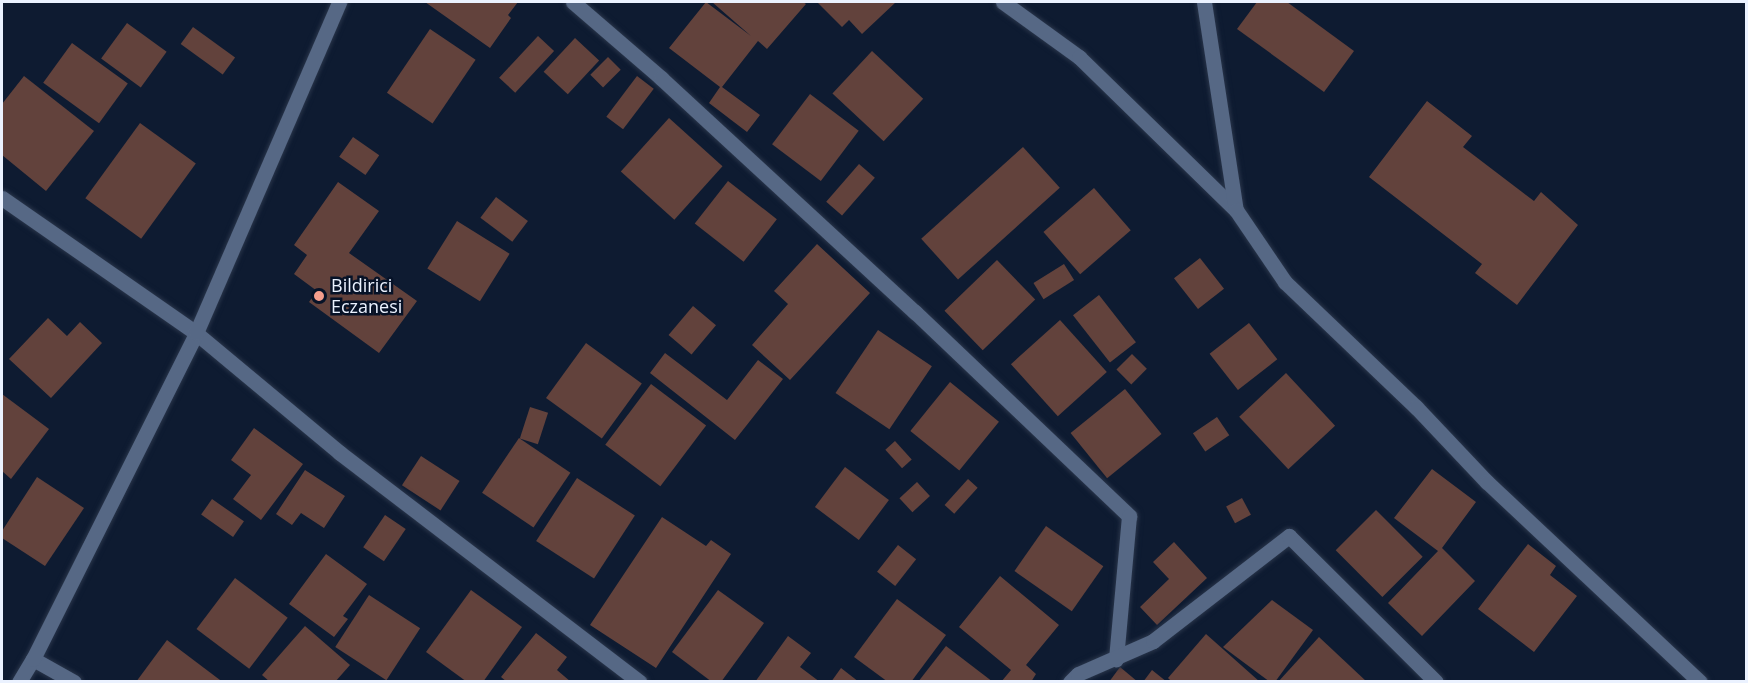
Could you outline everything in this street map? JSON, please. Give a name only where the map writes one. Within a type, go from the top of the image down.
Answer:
[{"type":"street","points":[[19,681],[33,659],[196,333],[339,2]]},
{"type":"street","points":[[573,2],[687,102],[1110,495],[1129,516],[1116,658]]},
{"type":"street","points":[[1003,2],[1079,57],[1236,210],[1285,282],[1416,406],[1487,482],[1700,681]]},
{"type":"street","points":[[1204,2],[1236,210]]},
{"type":"street","points":[[2,198],[196,333],[340,453],[639,681]]},
{"type":"street","points":[[1070,681],[1078,674],[1154,640],[1289,536],[1437,681]]},
{"type":"street","points":[[33,659],[74,681]]},
{"type":"building","points":[[425,2],[518,2],[508,15],[511,18],[490,48]]},
{"type":"building","points":[[706,2],[751,36],[712,2],[803,2],[806,4],[767,49],[758,41],[722,87],[760,115],[747,132],[709,103],[720,87],[669,48]]},
{"type":"building","points":[[817,2],[896,2],[862,34],[849,20],[842,27]]},
{"type":"building","points":[[1257,2],[1287,2],[1354,51],[1324,92],[1237,29]]},
{"type":"building","points":[[127,23],[167,52],[141,87],[101,59]]},
{"type":"building","points":[[193,27],[235,58],[223,75],[181,44]]},
{"type":"building","points":[[430,29],[476,60],[433,124],[387,93]]},
{"type":"building","points":[[538,36],[554,51],[515,93],[499,78]]},
{"type":"building","points":[[575,38],[599,61],[568,94],[544,72]]},
{"type":"building","points":[[72,43],[128,84],[99,123],[43,83]]},
{"type":"building","points":[[872,51],[923,99],[884,141],[832,93]]},
{"type":"building","points":[[608,57],[621,70],[603,87],[590,75]]},
{"type":"building","points":[[24,76],[94,131],[46,191],[2,155],[2,104]]},
{"type":"building","points":[[637,76],[654,89],[623,129],[606,117]]},
{"type":"building","points":[[810,94],[859,131],[821,181],[772,144]]},
{"type":"building","points":[[1427,101],[1472,136],[1463,147],[1534,201],[1541,192],[1578,225],[1517,305],[1475,273],[1482,264],[1369,177]]},
{"type":"building","points":[[669,118],[723,166],[674,220],[621,172]]},
{"type":"building","points":[[140,123],[196,164],[141,239],[85,198]]},
{"type":"building","points":[[353,137],[379,155],[365,175],[339,157]]},
{"type":"building","points":[[1023,147],[1060,188],[958,280],[921,239]]},
{"type":"building","points":[[859,164],[875,178],[842,216],[826,202]]},
{"type":"building","points":[[728,181],[777,219],[744,262],[695,224]]},
{"type":"building","points":[[338,182],[379,211],[349,253],[417,301],[379,353],[309,302],[317,291],[294,274],[307,255],[294,245]]},
{"type":"building","points":[[1094,188],[1131,230],[1080,274],[1043,232]]},
{"type":"building","points":[[496,197],[528,221],[512,242],[480,218]]},
{"type":"building","points":[[457,221],[510,254],[480,301],[427,268]]},
{"type":"building","points":[[817,244],[870,293],[790,380],[752,345],[788,304],[774,291]]},
{"type":"building","points":[[1200,258],[1224,289],[1198,309],[1174,278]]},
{"type":"building","points":[[997,260],[1035,300],[983,350],[944,311]]},
{"type":"building","points":[[1064,264],[1074,280],[1044,299],[1033,283]]},
{"type":"building","points":[[1099,295],[1136,342],[1110,363],[1073,315]]},
{"type":"building","points":[[693,306],[716,325],[692,354],[669,335]]},
{"type":"building","points":[[48,318],[67,336],[80,322],[102,343],[51,398],[9,359]]},
{"type":"building","points":[[1060,320],[1107,372],[1058,416],[1011,364]]},
{"type":"building","points":[[1249,323],[1277,359],[1238,390],[1210,354]]},
{"type":"building","points":[[878,330],[932,366],[889,429],[836,393]]},
{"type":"building","points":[[586,343],[642,384],[602,439],[546,398]]},
{"type":"building","points":[[665,353],[727,400],[758,360],[783,379],[735,440],[650,373]]},
{"type":"building","points":[[1132,354],[1147,369],[1131,384],[1116,370]]},
{"type":"building","points":[[1286,373],[1335,426],[1288,469],[1239,417]]},
{"type":"building","points":[[950,382],[999,422],[959,471],[910,431]]},
{"type":"building","points":[[651,384],[706,426],[660,486],[605,445]]},
{"type":"building","points":[[1125,389],[1162,434],[1107,478],[1071,433]]},
{"type":"building","points":[[2,394],[49,429],[11,479],[2,471]]},
{"type":"building","points":[[530,407],[548,413],[538,444],[520,438]]},
{"type":"building","points":[[1217,417],[1229,435],[1205,451],[1193,433]]},
{"type":"building","points":[[254,428],[303,464],[261,520],[233,499],[251,475],[231,460]]},
{"type":"building","points":[[519,438],[570,473],[533,527],[482,493]]},
{"type":"building","points":[[895,441],[912,460],[902,468],[885,450]]},
{"type":"building","points":[[421,456],[460,481],[441,510],[402,485]]},
{"type":"building","points":[[845,467],[889,500],[859,540],[815,507]]},
{"type":"building","points":[[1432,469],[1476,502],[1442,548],[1475,581],[1422,636],[1388,603],[1438,551],[1394,518]]},
{"type":"building","points":[[305,470],[345,496],[324,528],[301,513],[292,525],[276,514]]},
{"type":"building","points":[[37,477],[84,508],[45,566],[2,538],[2,531]]},
{"type":"building","points":[[577,478],[635,516],[594,578],[536,541]]},
{"type":"building","points":[[968,479],[978,488],[954,514],[945,505]]},
{"type":"building","points":[[917,482],[930,496],[912,512],[899,498]]},
{"type":"building","points":[[1242,498],[1251,515],[1235,523],[1226,506]]},
{"type":"building","points":[[212,499],[244,521],[233,537],[201,515]]},
{"type":"building","points":[[1376,510],[1423,557],[1382,597],[1336,550]]},
{"type":"building","points":[[385,515],[406,529],[384,561],[363,547]]},
{"type":"building","points":[[662,517],[706,546],[711,540],[731,554],[656,668],[590,625]]},
{"type":"building","points":[[1046,526],[1103,566],[1072,611],[1014,571]]},
{"type":"building","points":[[1174,542],[1207,578],[1157,625],[1140,607],[1169,579],[1153,562]]},
{"type":"building","points":[[1528,544],[1556,566],[1550,575],[1577,596],[1534,652],[1478,609]]},
{"type":"building","points":[[898,545],[916,559],[895,586],[877,572]]},
{"type":"building","points":[[326,554],[367,584],[343,616],[348,619],[334,637],[289,604]]},
{"type":"building","points":[[1000,576],[1059,625],[1026,665],[1036,674],[1031,682],[1001,682],[1011,670],[959,627]]},
{"type":"building","points":[[235,578],[288,618],[249,669],[196,629]]},
{"type":"building","points":[[471,590],[522,627],[483,682],[467,682],[426,652]]},
{"type":"building","points":[[718,590],[764,623],[721,682],[712,682],[672,652]]},
{"type":"building","points":[[369,595],[420,628],[386,680],[335,647]]},
{"type":"building","points":[[897,599],[946,635],[911,682],[888,682],[854,657]]},
{"type":"building","points":[[1272,600],[1313,630],[1275,682],[1270,682],[1223,647]]},
{"type":"building","points":[[305,626],[350,665],[335,682],[270,682],[262,675]]},
{"type":"building","points":[[536,633],[567,657],[557,670],[571,682],[507,682],[501,677]]},
{"type":"building","points":[[1206,634],[1260,682],[1172,682],[1168,678]]},
{"type":"building","points":[[788,636],[811,653],[800,667],[820,682],[755,682]]},
{"type":"building","points":[[1319,637],[1367,682],[1278,682]]},
{"type":"building","points":[[167,640],[220,680],[218,682],[136,682]]},
{"type":"building","points":[[946,646],[993,682],[918,682]]},
{"type":"building","points":[[1120,667],[1138,682],[1109,682]]},
{"type":"building","points":[[841,668],[859,682],[831,682]]},
{"type":"building","points":[[1152,670],[1167,682],[1143,682]]},
{"type":"place","name":"Bildirici Eczanesi","points":[[319,296]]}]
